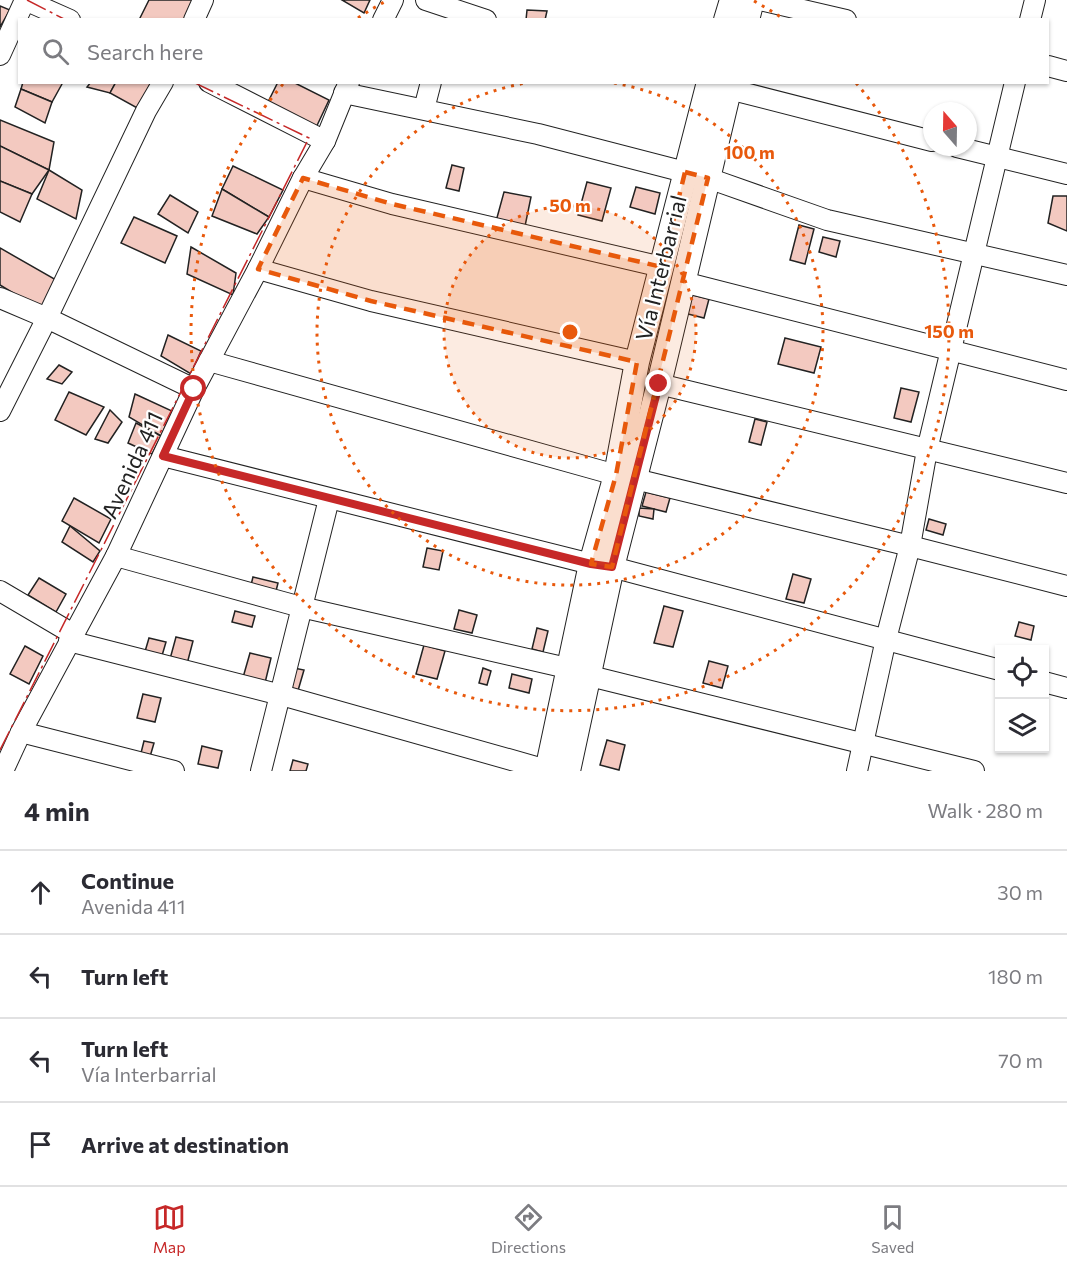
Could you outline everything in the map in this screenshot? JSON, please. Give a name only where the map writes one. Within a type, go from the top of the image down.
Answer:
[{"type":"main road","points":[[727,18],[732,0]]},
{"type":"main road","points":[[748,18],[752,0]]},
{"type":"main road","name":"Vía Interbarrial","points":[[625,477],[637,362],[662,267],[696,175],[723,85]]},
{"type":"main road","name":"Vía Interbarrial","points":[[554,771],[567,669],[601,566],[625,477],[659,384],[682,282],[696,175]]},
{"type":"main road","name":"Vía Interbarrial","points":[[554,771],[590,676],[601,566]]},
{"type":"street","points":[[0,55],[25,0],[66,18]]},
{"type":"street","points":[[195,18],[203,0]]},
{"type":"street","points":[[384,18],[393,0]]},
{"type":"street","points":[[426,0],[450,14],[474,18]]},
{"type":"street","points":[[760,0],[837,18]]},
{"type":"street","points":[[1030,18],[1035,0]]},
{"type":"street","points":[[1049,66],[1067,70]]},
{"type":"street","points":[[0,411],[146,111],[162,84]]},
{"type":"street","points":[[213,84],[325,141]]},
{"type":"street","points":[[424,109],[430,84]]},
{"type":"street","points":[[857,771],[886,639],[910,546],[927,450],[1015,84]]},
{"type":"street","points":[[723,85],[923,139]]},
{"type":"street","points":[[347,88],[696,175],[827,220],[1067,275]]},
{"type":"street","name":"Avenida 411","points":[[5,757],[21,732],[116,556],[194,389],[303,178],[325,141],[347,88]]},
{"type":"street","points":[[977,152],[1067,174]]},
{"type":"street","points":[[303,178],[392,204],[662,267]]},
{"type":"street","points":[[258,268],[371,302],[637,362]]},
{"type":"street","points":[[682,282],[1067,380]]},
{"type":"street","points":[[0,297],[194,389]]},
{"type":"street","points":[[209,361],[625,477],[1067,586]]},
{"type":"street","points":[[659,384],[1067,483]]},
{"type":"street","points":[[163,456],[601,566],[995,669]]},
{"type":"street","points":[[261,771],[329,499]]},
{"type":"street","points":[[116,556],[301,607],[567,669]]},
{"type":"street","points":[[0,591],[71,637],[554,771]]},
{"type":"street","points":[[590,676],[974,771]]},
{"type":"street","points":[[1049,683],[1067,688]]},
{"type":"street","points":[[21,732],[174,771]]},
{"type":"highlighted area","points":[[685,172],[708,178],[612,567],[591,564],[616,475],[637,362],[371,301],[258,269],[303,178],[392,204],[662,267]]},
{"type":"building","points":[[149,0],[198,0],[188,18],[140,18]]},
{"type":"building","points":[[342,0],[370,0],[364,13]]},
{"type":"building","points":[[0,6],[10,10],[0,27]]},
{"type":"building","points":[[527,10],[547,11],[545,18],[526,18]]},
{"type":"building","points":[[22,84],[62,84],[52,102],[21,89]]},
{"type":"building","points":[[89,84],[115,84],[110,93],[87,87]]},
{"type":"building","points":[[115,84],[150,84],[139,109],[110,93]]},
{"type":"building","points":[[277,84],[297,84],[329,100],[313,134],[267,104]]},
{"type":"building","points":[[21,89],[52,102],[45,123],[15,107]]},
{"type":"building","points":[[0,120],[54,142],[49,170],[0,146]]},
{"type":"building","points":[[0,146],[49,170],[32,194],[0,181]]},
{"type":"building","points":[[452,165],[464,168],[459,191],[446,188]]},
{"type":"building","points":[[233,166],[283,190],[269,217],[222,189]]},
{"type":"building","points":[[49,170],[82,190],[76,219],[37,199]]},
{"type":"building","points":[[0,181],[32,194],[20,222],[0,212]]},
{"type":"building","points":[[587,182],[611,188],[602,221],[578,215]]},
{"type":"building","points":[[636,187],[660,193],[655,214],[630,207]]},
{"type":"building","points":[[222,189],[269,217],[257,234],[212,216]]},
{"type":"building","points":[[504,192],[531,197],[524,231],[495,225]]},
{"type":"building","points":[[170,195],[198,212],[188,233],[158,214]]},
{"type":"building","points":[[1053,196],[1067,196],[1067,231],[1048,223]]},
{"type":"building","points":[[134,217],[177,236],[165,263],[121,243]]},
{"type":"building","points":[[799,225],[814,229],[805,264],[790,260]]},
{"type":"building","points":[[823,237],[840,241],[836,257],[819,252]]},
{"type":"building","points":[[191,247],[236,273],[233,295],[187,274]]},
{"type":"building","points":[[0,248],[58,281],[46,313],[0,285]]},
{"type":"building","points":[[689,294],[709,299],[704,318],[684,313]]},
{"type":"building","points":[[168,335],[201,351],[191,374],[161,356]]},
{"type":"building","points":[[785,338],[821,347],[814,373],[778,364]]},
{"type":"building","points":[[59,365],[72,372],[62,384],[47,379]]},
{"type":"building","points":[[901,388],[919,392],[911,422],[894,418]]},
{"type":"building","points":[[69,392],[104,407],[86,435],[55,420]]},
{"type":"building","points":[[135,394],[172,411],[161,436],[129,417]]},
{"type":"building","points":[[110,410],[122,422],[108,443],[95,439]]},
{"type":"building","points":[[755,419],[767,422],[761,445],[749,442]]},
{"type":"building","points":[[136,423],[161,436],[152,454],[128,443]]},
{"type":"building","points":[[646,492],[670,498],[666,512],[642,506]]},
{"type":"building","points":[[74,498],[111,519],[99,543],[62,521]]},
{"type":"building","points":[[639,508],[654,509],[653,519],[639,516]]},
{"type":"building","points":[[929,519],[946,524],[943,535],[926,530]]},
{"type":"building","points":[[70,526],[100,551],[93,562],[62,542]]},
{"type":"building","points":[[427,548],[443,551],[439,570],[423,567]]},
{"type":"building","points":[[793,574],[811,579],[804,603],[786,599]]},
{"type":"building","points":[[253,577],[278,583],[275,595],[250,589]]},
{"type":"building","points":[[39,578],[66,594],[56,612],[28,595]]},
{"type":"building","points":[[664,606],[683,611],[673,647],[654,643]]},
{"type":"building","points":[[459,610],[477,615],[472,633],[454,629]]},
{"type":"building","points":[[235,611],[255,616],[252,627],[232,622]]},
{"type":"building","points":[[1019,622],[1034,626],[1031,640],[1015,636]]},
{"type":"building","points":[[537,628],[548,631],[543,652],[532,649]]},
{"type":"building","points":[[176,637],[193,641],[187,664],[170,659]]},
{"type":"building","points":[[149,638],[166,642],[161,659],[144,655]]},
{"type":"building","points":[[424,645],[445,651],[437,679],[416,674]]},
{"type":"building","points":[[25,646],[43,656],[29,684],[10,674]]},
{"type":"building","points":[[250,653],[271,658],[264,687],[242,681]]},
{"type":"building","points":[[709,661],[728,666],[722,688],[703,683]]},
{"type":"building","points":[[289,667],[304,670],[297,694],[283,690]]},
{"type":"building","points":[[483,668],[491,671],[487,685],[479,683]]},
{"type":"building","points":[[512,674],[532,679],[529,693],[509,688]]},
{"type":"building","points":[[143,694],[161,698],[155,722],[137,718]]},
{"type":"building","points":[[607,740],[625,745],[619,770],[600,765]]},
{"type":"building","points":[[144,741],[154,743],[147,767],[138,765]]},
{"type":"building","points":[[202,746],[222,751],[218,768],[198,764]]},
{"type":"building","points":[[293,760],[308,764],[306,771],[290,771]]},
{"type":"power","points":[[27,0],[62,18]]},
{"type":"power","points":[[0,750],[309,138],[197,84]]},
{"type":"route","points":[[194,389],[163,456],[591,564],[612,567],[659,384]]}]
